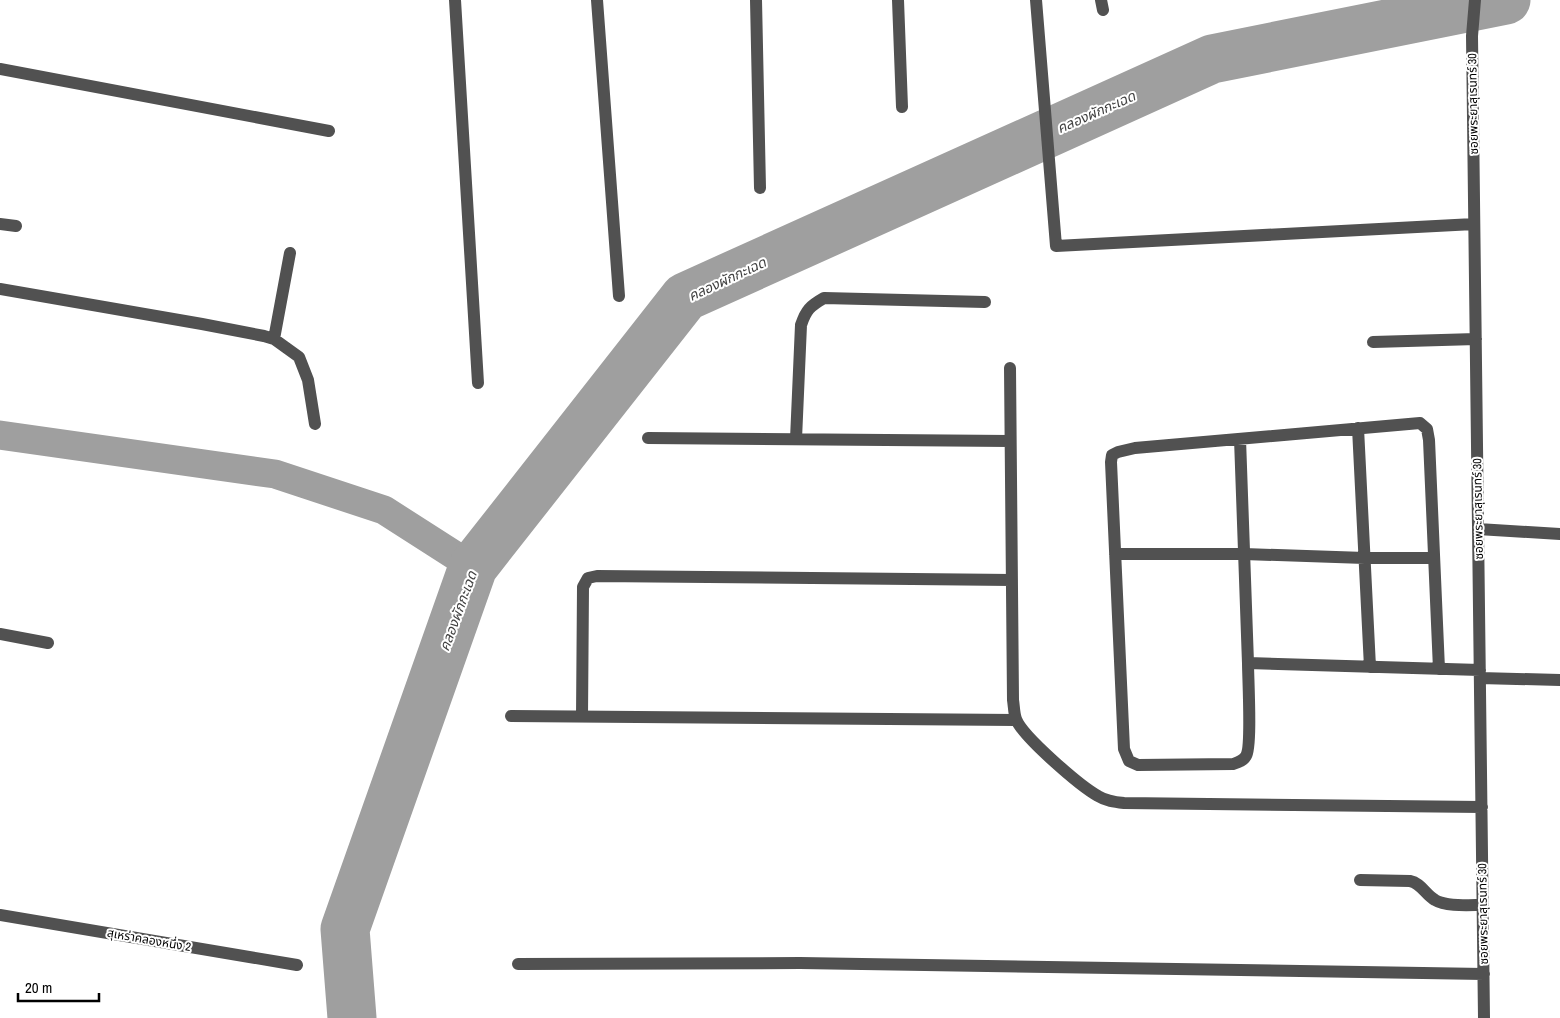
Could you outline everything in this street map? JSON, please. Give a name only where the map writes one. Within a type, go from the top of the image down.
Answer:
[{"type":"street","points":[[455,0],[478,383]]},
{"type":"street","points":[[597,0],[619,296]]},
{"type":"street","points":[[756,0],[760,188]]},
{"type":"street","points":[[898,0],[902,107]]},
{"type":"street","points":[[1036,0],[1056,246],[1474,224]]},
{"type":"street","name":"ซอยพระยาสุเรนทร์ 30","points":[[1474,0],[1472,36],[1484,1018]]},
{"type":"street","points":[[0,69],[329,131]]},
{"type":"street","points":[[0,224],[16,226]]},
{"type":"street","points":[[274,340],[290,253]]},
{"type":"street","points":[[0,289],[202,324],[264,336],[274,340],[299,357],[308,380],[315,424]]},
{"type":"street","points":[[796,439],[801,325],[804,314],[812,305],[824,298],[985,302]]},
{"type":"street","points":[[1372,342],[1476,339]]},
{"type":"street","points":[[1010,368],[1013,700],[1016,720],[1025,734],[1077,782],[1097,796],[1109,801],[1124,803],[1482,807]]},
{"type":"street","points":[[1240,438],[1248,663],[1248,755],[1242,761],[1234,764],[1138,765],[1129,761],[1124,749],[1111,462],[1112,455],[1118,452],[1135,448],[1240,438],[1420,423],[1427,428],[1429,440],[1439,668]]},
{"type":"street","points":[[1358,428],[1370,667]]},
{"type":"street","points":[[648,438],[1010,441]]},
{"type":"street","points":[[1478,529],[1560,534]]},
{"type":"street","points":[[1115,554],[1244,554],[1434,558]]},
{"type":"street","points":[[582,717],[583,586],[588,578],[597,576],[1012,580]]},
{"type":"street","points":[[0,634],[48,643]]},
{"type":"street","points":[[1248,663],[1439,668],[1480,674],[1560,680]]},
{"type":"street","points":[[511,716],[1016,720]]},
{"type":"street","points":[[1360,880],[1417,882],[1427,894],[1444,904],[1483,905]]},
{"type":"street","name":"สุเหร่าคลองหนึ่ง 2","points":[[0,915],[297,965]]},
{"type":"street","points":[[518,964],[800,962],[1484,974]]},
{"type":"waterway","name":"คลองผักกะเฉด","points":[[352,1018],[345,929],[473,567],[685,297],[1212,59],[1506,0]]},
{"type":"waterway","points":[[0,435],[275,474],[384,510],[473,567]]}]
